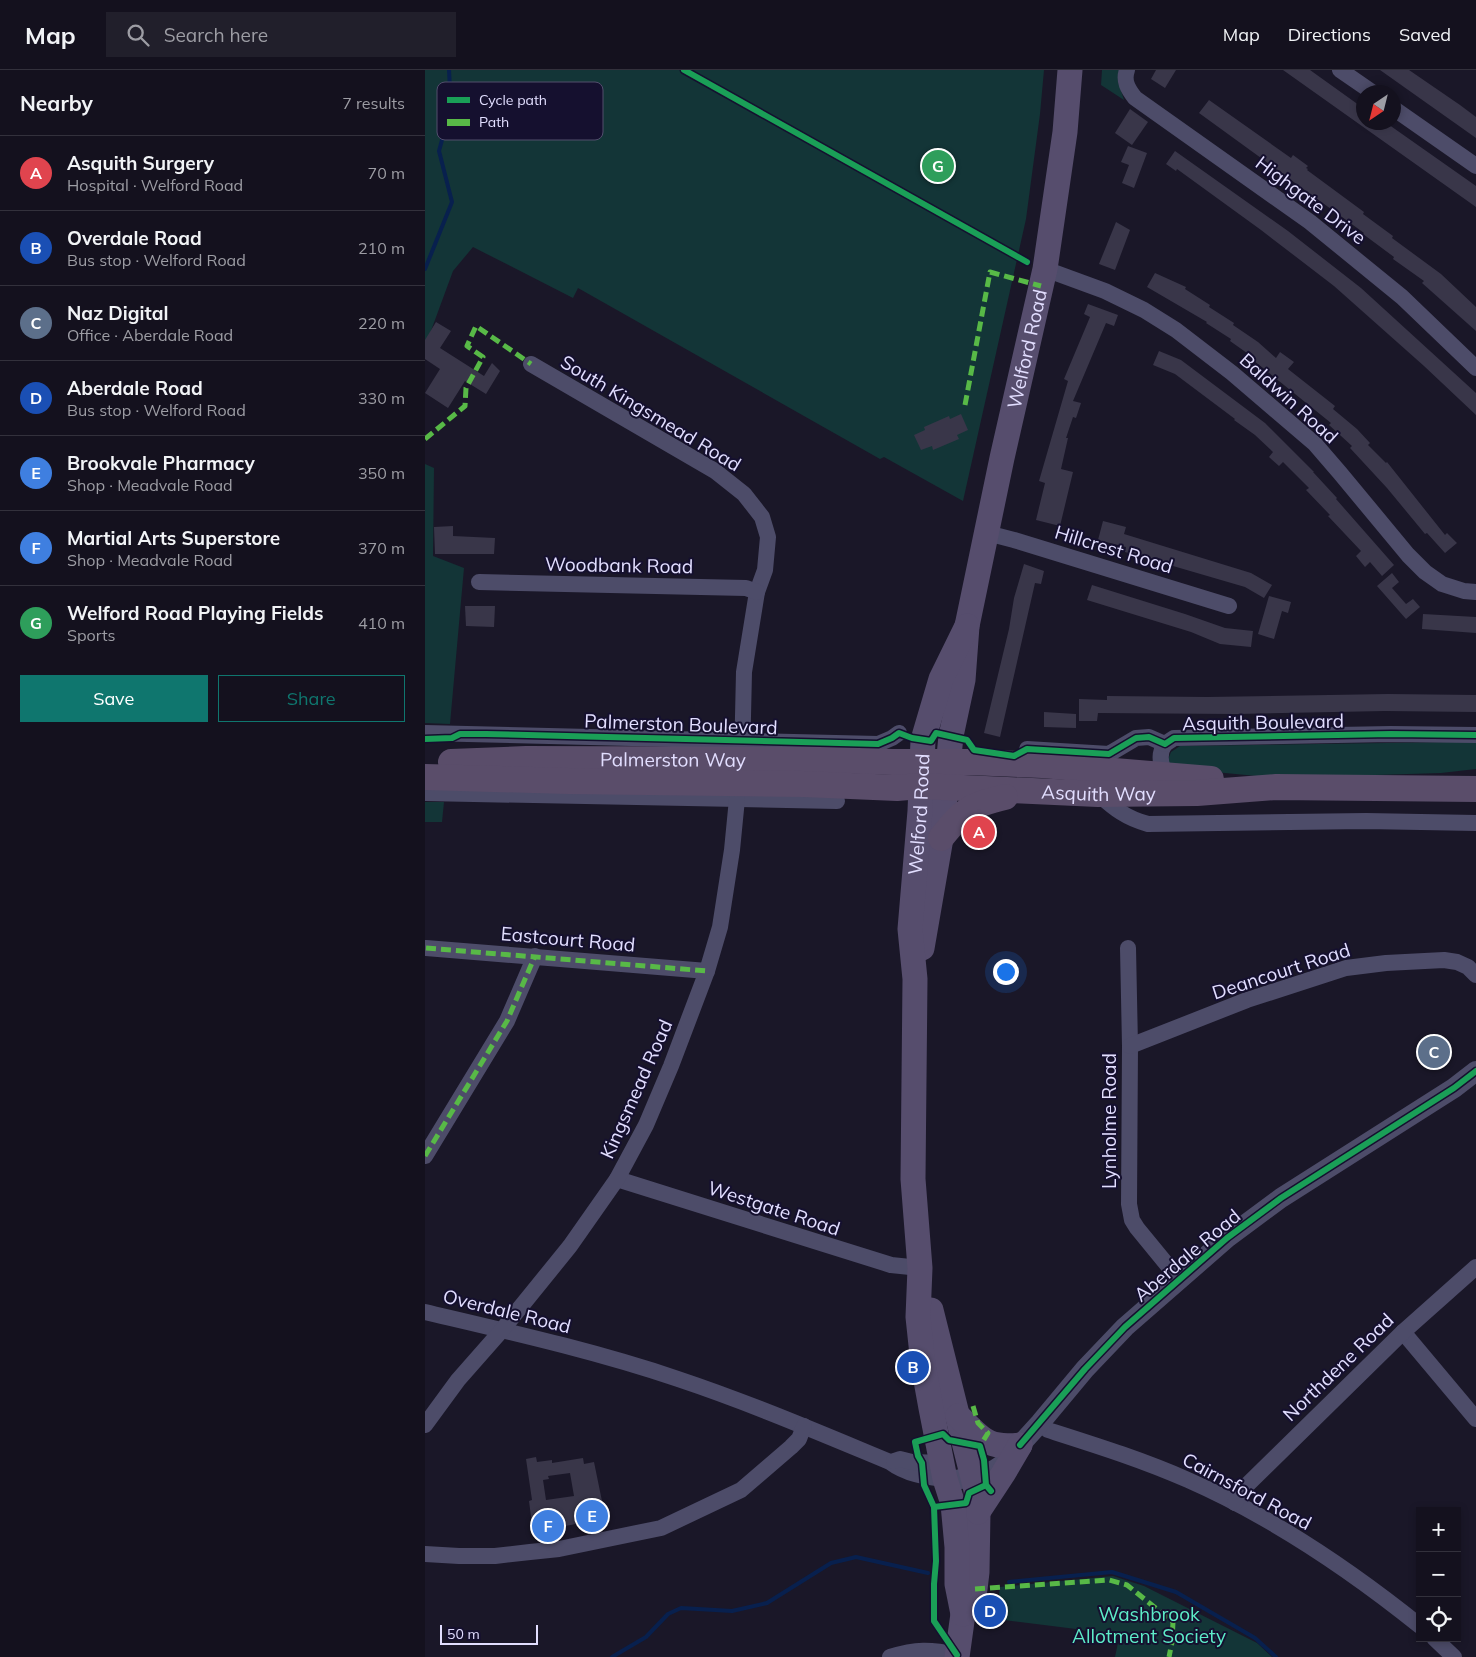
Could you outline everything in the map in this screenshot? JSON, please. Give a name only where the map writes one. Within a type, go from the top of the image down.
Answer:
[{"type":"highway","name":"Palmerston Way","points":[[425,762],[741,750],[830,760],[920,774]]},
{"type":"highway","points":[[741,750],[743,768],[748,772],[804,784]]},
{"type":"highway","name":"Asquith Way","points":[[920,774],[947,775],[1042,765],[1166,774],[1276,787]]},
{"type":"highway","name":"Palmerston Way","points":[[425,777],[559,781],[804,784],[897,788],[920,774]]},
{"type":"highway","name":"Asquith Way","points":[[947,775],[1022,792],[1098,794],[1197,793],[1276,787],[1476,789]]},
{"type":"highway","points":[[941,838],[957,818],[976,804],[1022,792]]},
{"type":"main road","name":"Welford Road","points":[[915,980],[941,838],[951,736],[963,680],[967,626],[1002,458],[1045,269],[1065,132],[1070,70]]},
{"type":"main road","name":"Welford Road","points":[[963,1614],[957,1584],[957,1546],[953,1504],[944,1471],[923,1364],[918,1317],[921,1272],[913,1179],[915,980],[909,929],[920,812],[920,774],[923,740],[941,679],[967,626]]},
{"type":"main road","name":"Welford Road","points":[[921,1272],[958,1416],[975,1490],[978,1512],[975,1589],[963,1614],[957,1656]]},
{"type":"main road","points":[[958,1416],[983,1440],[994,1446],[1015,1449],[1003,1474],[978,1512]]},
{"type":"street","name":"Highgate Drive","points":[[1127,70],[1126,82],[1135,98],[1310,222],[1402,297],[1476,368]]},
{"type":"street","points":[[1340,70],[1362,85]]},
{"type":"street","points":[[1401,114],[1476,166]]},
{"type":"street","name":"Baldwin Road","points":[[1045,269],[1105,291],[1144,310],[1176,330],[1232,373],[1315,444],[1425,572],[1442,584],[1464,591],[1476,592]]},
{"type":"street","name":"South Kingsmead Road","points":[[531,364],[715,471],[744,494],[762,517],[768,537],[765,570],[757,592],[744,672],[741,750]]},
{"type":"street","name":"Hillcrest Road","points":[[987,533],[1229,606]]},
{"type":"street","name":"Woodbank Road","points":[[479,582],[746,588],[757,592]]},
{"type":"street","name":"Palmerston Boulevard","points":[[425,733],[741,750],[878,744],[899,733]]},
{"type":"street","name":"Asquith Boulevard","points":[[1027,749],[1109,754],[1136,738],[1149,737],[1165,744],[1174,738],[1391,734],[1476,735]]},
{"type":"street","points":[[1165,744],[1160,757],[1166,774]]},
{"type":"street","points":[[425,793],[837,801]]},
{"type":"street","points":[[1098,794],[1113,807],[1132,819],[1148,824],[1366,821],[1476,823]]},
{"type":"street","name":"Kingsmead Road","points":[[425,1426],[458,1380],[502,1330],[570,1246],[617,1179],[645,1125],[671,1066],[707,971],[720,927],[732,850],[737,799]]},
{"type":"street","name":"Eastcourt Road","points":[[426,948],[707,971]]},
{"type":"street","name":"Lynholme Road","points":[[1128,948],[1130,1212],[1132,1220],[1143,1236],[1179,1278]]},
{"type":"street","points":[[425,1156],[507,1021],[535,956]]},
{"type":"street","name":"Deancourt Road","points":[[1130,1046],[1247,1000],[1346,968],[1386,963],[1444,960],[1457,962],[1476,975]]},
{"type":"street","name":"Aberdale Road","points":[[944,1471],[994,1470],[1006,1462],[1015,1449],[1040,1423],[1103,1349],[1179,1278],[1227,1238],[1281,1198],[1454,1088],[1476,1071]]},
{"type":"street","name":"Westgate Road","points":[[617,1179],[891,1266],[921,1272]]},
{"type":"street","name":"Northdene Road","points":[[1235,1503],[1245,1487],[1259,1472],[1403,1332],[1476,1267]]},
{"type":"street","name":"Overdale Road","points":[[425,1312],[576,1348],[678,1379],[805,1426],[890,1462],[900,1470],[909,1472],[944,1471]]},
{"type":"street","points":[[1403,1332],[1476,1419]]},
{"type":"street","name":"Cairnsford Road","points":[[1040,1423],[1048,1430],[1147,1463],[1189,1480],[1235,1503],[1293,1536],[1346,1570],[1416,1623]]},
{"type":"street","points":[[425,1554],[495,1556],[559,1549],[661,1528],[741,1490],[791,1447],[799,1439],[805,1426]]},
{"type":"street","points":[[1437,1642],[1453,1657]]},
{"type":"street","points":[[890,1657],[909,1651],[936,1651],[957,1656]]},
{"type":"green space","points":[[425,70],[1044,70],[1026,219],[963,501],[884,457],[880,459],[578,288],[573,298],[473,247],[453,271],[425,347]]},
{"type":"green space","points":[[1102,70],[1119,70],[1118,81],[1124,100],[1101,85]]},
{"type":"green space","points":[[425,464],[434,468],[433,556],[464,568],[450,724],[425,723]]},
{"type":"green space","points":[[1476,742],[1476,769],[1441,773],[1278,778],[1173,768],[1167,762],[1171,752],[1180,746]]},
{"type":"green space","points":[[425,802],[444,802],[442,822],[425,822]]},
{"type":"green space","name":"Washbrook Allotment Society","points":[[1113,1576],[1144,1586],[1257,1643],[1272,1657],[1115,1657],[1119,1638],[1076,1629],[995,1619],[1000,1587]]},
{"type":"building","points":[[1156,70],[1176,70],[1165,88],[1151,79]]},
{"type":"building","points":[[1283,70],[1310,70],[1356,103],[1356,122]]},
{"type":"building","points":[[1380,70],[1409,70],[1460,105],[1476,117],[1476,138]]},
{"type":"building","points":[[1209,100],[1291,158],[1293,155],[1308,166],[1307,170],[1364,212],[1363,214],[1393,236],[1392,238],[1441,274],[1476,307],[1476,331],[1422,283],[1424,281],[1393,259],[1394,257],[1364,233],[1199,113]]},
{"type":"building","points":[[1130,109],[1148,122],[1132,145],[1115,133]]},
{"type":"building","points":[[1368,130],[1396,130],[1476,186],[1476,207]]},
{"type":"building","points":[[1128,146],[1147,153],[1134,188],[1122,183],[1129,165],[1121,162]]},
{"type":"building","points":[[1175,151],[1288,231],[1361,288],[1476,393],[1476,415],[1334,286],[1177,169],[1176,171],[1166,164]]},
{"type":"building","points":[[1116,222],[1130,230],[1115,270],[1099,264]]},
{"type":"building","points":[[1155,273],[1186,287],[1185,289],[1234,323],[1233,325],[1258,342],[1276,358],[1280,352],[1294,362],[1288,369],[1335,406],[1333,409],[1357,429],[1370,443],[1368,445],[1387,462],[1445,535],[1447,533],[1457,543],[1445,553],[1427,533],[1425,534],[1387,488],[1350,448],[1352,446],[1329,425],[1331,423],[1253,360],[1254,358],[1230,341],[1231,339],[1207,322],[1147,287]]},
{"type":"building","points":[[1088,304],[1118,315],[1114,326],[1106,323],[1073,401],[1081,403],[1076,418],[1073,417],[1066,438],[1068,438],[1061,469],[1073,472],[1060,526],[1036,520],[1045,483],[1039,481],[1068,381],[1064,379],[1090,317],[1084,314]]},
{"type":"building","points":[[436,322],[451,331],[440,348],[484,376],[492,363],[500,371],[486,394],[465,381],[448,408],[425,393],[440,369],[425,359],[425,340]]},
{"type":"building","points":[[1159,351],[1181,360],[1265,423],[1314,472],[1394,565],[1382,576],[1370,562],[1365,567],[1356,556],[1361,551],[1306,490],[1309,488],[1283,462],[1279,466],[1269,457],[1273,452],[1235,419],[1175,374],[1153,365]]},
{"type":"building","points":[[961,414],[968,430],[957,435],[959,439],[933,450],[932,446],[921,450],[914,435],[925,430],[924,427],[949,416],[950,419]]},
{"type":"building","points":[[1103,521],[1126,527],[1124,534],[1251,573],[1272,585],[1264,598],[1245,587],[1125,552],[1126,547],[1098,540]]},
{"type":"building","points":[[453,526],[453,536],[495,538],[494,554],[435,554],[434,527]]},
{"type":"building","points":[[1024,564],[1044,571],[1041,584],[1035,583],[1000,737],[984,733],[1009,629],[1014,598]]},
{"type":"building","points":[[1392,573],[1399,582],[1392,588],[1406,604],[1413,599],[1420,607],[1406,619],[1377,586]]},
{"type":"building","points":[[1092,585],[1225,628],[1253,631],[1251,647],[1220,644],[1191,632],[1087,600]]},
{"type":"building","points":[[1269,596],[1291,602],[1288,613],[1282,611],[1274,639],[1258,634]]},
{"type":"building","points":[[465,606],[495,606],[494,627],[466,626]]},
{"type":"building","points":[[1423,614],[1476,617],[1476,633],[1422,629]]},
{"type":"building","points":[[1388,694],[1476,695],[1476,712],[1098,713],[1097,721],[1079,721],[1079,699],[1107,700],[1107,696],[1207,697]]},
{"type":"building","points":[[1044,712],[1076,714],[1076,728],[1044,727]]},
{"type":"building","points":[[536,1457],[537,1462],[552,1460],[552,1463],[583,1458],[584,1464],[594,1462],[603,1506],[605,1505],[608,1518],[533,1532],[529,1501],[532,1500],[526,1459]],"holes":[[[570,1473],[574,1496],[546,1500],[543,1480],[549,1479],[548,1476]]]},
{"type":"waterway","points":[[449,70],[450,82]]},
{"type":"waterway","points":[[425,269],[452,202],[439,151],[442,140]]},
{"type":"waterway","points":[[612,1657],[646,1637],[668,1614],[681,1608],[732,1611],[767,1603],[831,1563],[856,1557],[928,1573]]},
{"type":"waterway","points":[[1009,1582],[1112,1572],[1176,1592],[1255,1638],[1276,1657]]},
{"type":"marked path","points":[[965,405],[990,272],[1041,286]]},
{"type":"marked path","points":[[425,439],[465,406],[466,388],[483,357],[467,346],[476,326],[531,364]]},
{"type":"marked path","points":[[426,948],[707,971]]},
{"type":"marked path","points":[[425,1156],[507,1021],[535,956]]},
{"type":"marked path","points":[[973,1406],[978,1423],[988,1433],[980,1446]]},
{"type":"marked path","points":[[975,1589],[1109,1580],[1127,1585],[1173,1622],[1169,1657]]},
{"type":"cycle path","points":[[684,70],[1027,262]]},
{"type":"cycle path","points":[[425,739],[452,738],[460,734],[486,734],[878,744],[899,733],[912,738],[931,741],[936,733],[967,740],[974,750],[1014,756],[1027,749],[1109,754],[1136,738],[1149,737],[1165,744],[1174,738],[1391,734],[1476,735]]},
{"type":"cycle path","points":[[1020,1445],[1085,1369],[1125,1327],[1227,1238],[1281,1198],[1454,1088],[1476,1071]]},
{"type":"cycle path","points":[[986,1485],[984,1460],[980,1446],[949,1440],[943,1434],[915,1442],[918,1456],[922,1463],[924,1485],[934,1507],[966,1503],[969,1493],[986,1485],[991,1491]]},
{"type":"cycle path","points":[[934,1507],[936,1561],[934,1621],[957,1655]]},
{"type":"place","name":"Welford Road Playing Fields","points":[[938,166]]},
{"type":"place","name":"Asquith Surgery","points":[[979,832]]},
{"type":"place","name":"Naz Digital","points":[[1434,1052]]},
{"type":"place","name":"Overdale Road","points":[[913,1367]]},
{"type":"place","name":"Brookvale Pharmacy","points":[[592,1516]]},
{"type":"place","name":"Martial Arts Superstore","points":[[548,1526]]},
{"type":"place","name":"Aberdale Road","points":[[990,1611]]}]
